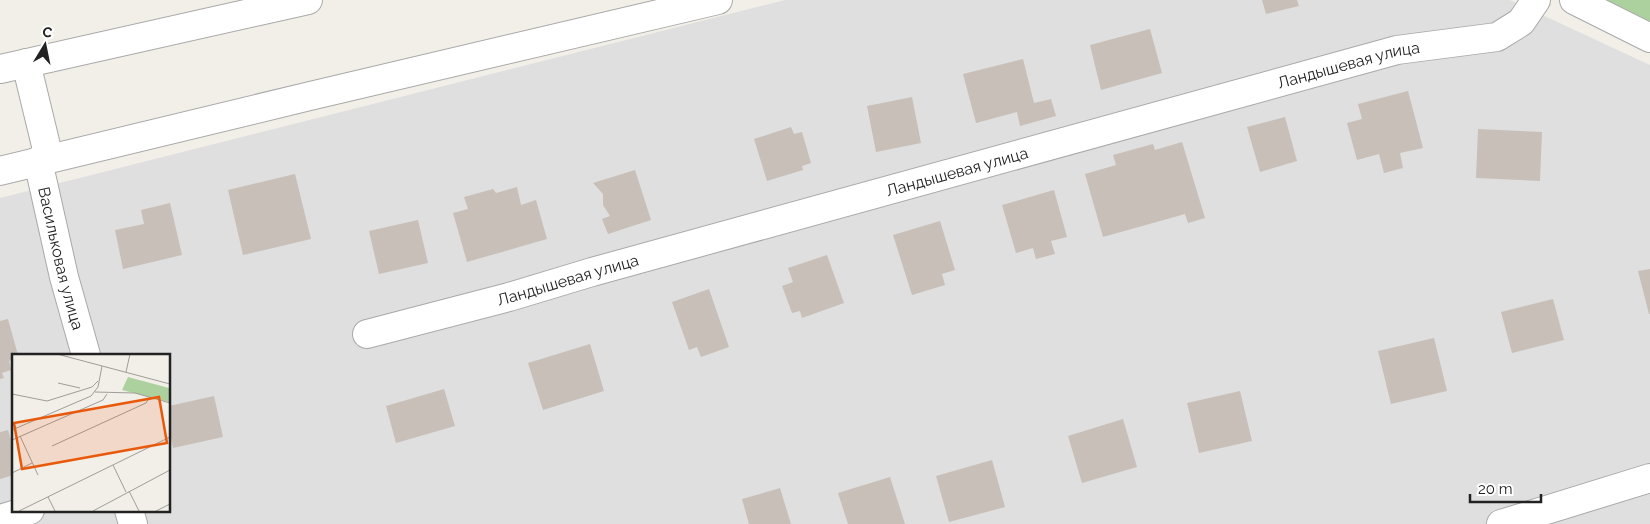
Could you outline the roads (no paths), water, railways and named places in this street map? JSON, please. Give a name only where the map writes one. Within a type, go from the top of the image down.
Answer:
[{"type":"street","points":[[13,66],[308,0]]},
{"type":"street","points":[[0,171],[43,159],[718,0]]},
{"type":"street","name":"Ландышевая улица","points":[[367,334],[509,297],[611,266],[1397,50],[1497,37],[1522,22],[1536,0]]},
{"type":"street","points":[[1574,0],[1650,38]]},
{"type":"street","name":"Васильковая улица","points":[[13,66],[43,159],[64,277],[86,354]]},
{"type":"street","points":[[1501,524],[1650,478]]},
{"type":"street","points":[[0,519],[23,512]]}]
